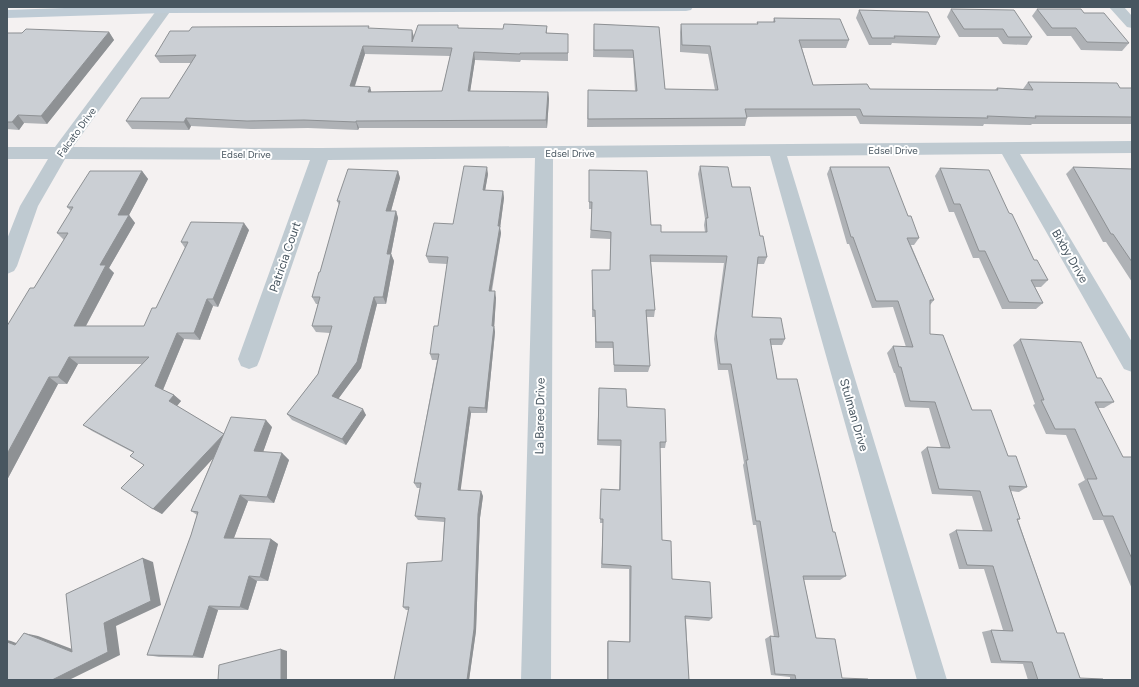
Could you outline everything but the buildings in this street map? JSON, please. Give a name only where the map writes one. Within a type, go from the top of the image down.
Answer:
[{"type":"street","points":[[7,14],[165,10],[686,7]]},
{"type":"street","points":[[1116,7],[1132,24]]},
{"type":"street","name":"Falcato Drive","points":[[7,266],[29,206],[60,153],[165,10]]},
{"type":"street","name":"Edsel Drive","points":[[7,153],[544,153],[1132,147]]},
{"type":"street","name":"Bixby Drive","points":[[1008,149],[1132,362]]},
{"type":"street","name":"Stulman Drive","points":[[777,151],[932,680]]},
{"type":"street","name":"La Baree Drive","points":[[536,680],[544,153]]},
{"type":"street","name":"Patricia Court","points":[[249,359],[321,154]]}]
